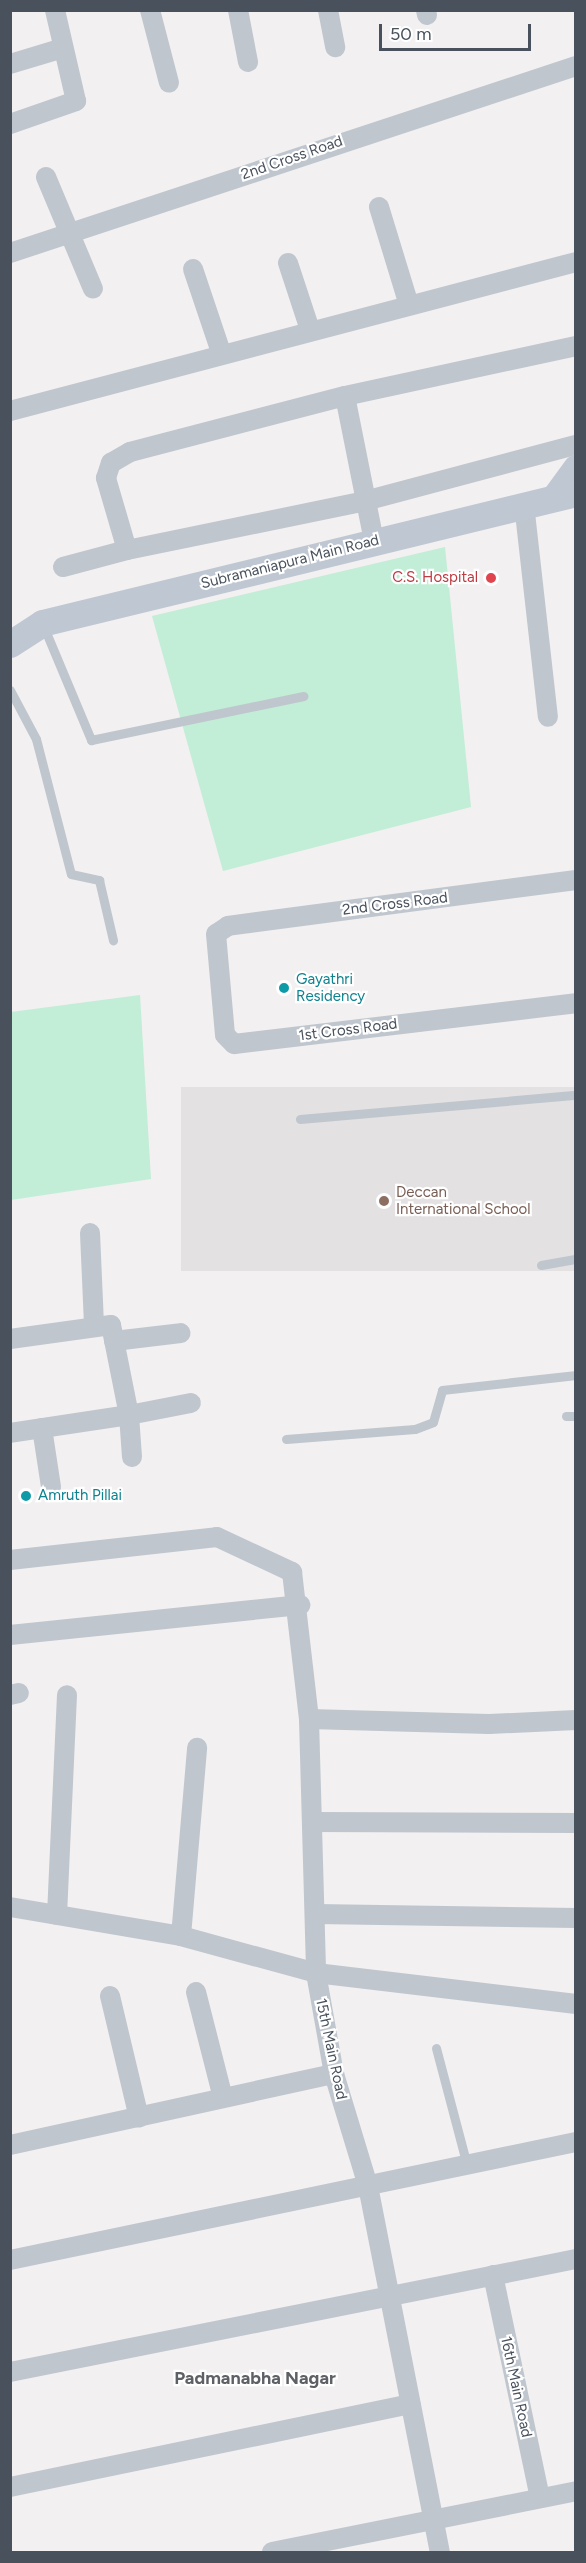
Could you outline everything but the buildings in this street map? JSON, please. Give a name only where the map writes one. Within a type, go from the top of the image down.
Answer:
[{"type":"main road","points":[[566,493],[576,468]]},
{"type":"main road","name":"Subramaniapura Main Road","points":[[10,644],[42,623],[566,493]]},
{"type":"street","points":[[10,124],[76,101],[55,10]]},
{"type":"street","points":[[150,10],[170,83]]},
{"type":"street","points":[[238,10],[248,62]]},
{"type":"street","points":[[328,10],[335,47]]},
{"type":"street","points":[[10,64],[63,48]]},
{"type":"street","name":"2nd Cross Road","points":[[10,253],[576,66]]},
{"type":"street","points":[[46,177],[93,290]]},
{"type":"street","points":[[379,207],[409,305]]},
{"type":"street","points":[[10,411],[221,352],[576,262]]},
{"type":"street","points":[[288,263],[309,330]]},
{"type":"street","points":[[194,269],[221,352]]},
{"type":"street","points":[[127,550],[106,478],[111,463],[130,452],[345,396],[576,346]]},
{"type":"street","points":[[345,396],[374,541]]},
{"type":"street","points":[[63,567],[127,550],[366,501],[576,445]]},
{"type":"street","points":[[524,504],[548,717]]},
{"type":"street","name":"2nd Cross Road","points":[[216,934],[228,926],[576,880]]},
{"type":"street","name":"1st Cross Road","points":[[216,934],[225,1035],[234,1044],[576,1003]]},
{"type":"street","points":[[90,1233],[94,1324]]},
{"type":"street","points":[[10,1339],[94,1324],[111,1325],[129,1415],[132,1457]]},
{"type":"street","points":[[114,1341],[181,1334]]},
{"type":"street","points":[[10,1433],[191,1403]]},
{"type":"street","points":[[42,1428],[51,1486]]},
{"type":"street","name":"15th Main Road","points":[[10,1560],[217,1537],[292,1572],[300,1605],[309,1719],[314,1822],[316,1973],[334,2074],[368,2186],[441,2553]]},
{"type":"street","points":[[10,1635],[300,1605]]},
{"type":"street","points":[[57,1915],[67,1695]]},
{"type":"street","points":[[309,1719],[489,1724],[576,1720]]},
{"type":"street","points":[[181,1936],[197,1748]]},
{"type":"street","points":[[314,1822],[576,1823]]},
{"type":"street","points":[[10,1907],[181,1936],[316,1973],[576,2004]]},
{"type":"street","points":[[315,1914],[576,1918]]},
{"type":"street","points":[[196,1992],[223,2098]]},
{"type":"street","points":[[110,1996],[139,2118]]},
{"type":"street","points":[[12,2140],[139,2118],[334,2074]]},
{"type":"street","points":[[10,2260],[576,2142]]},
{"type":"street","points":[[10,2372],[576,2259]]},
{"type":"street","name":"16th Main Road","points":[[493,2275],[540,2498]]},
{"type":"street","points":[[10,2487],[411,2404]]},
{"type":"street","points":[[272,2553],[576,2491]]},
{"type":"lane","points":[[42,623],[91,740],[304,696]]},
{"type":"lane","points":[[10,690],[36,739],[71,874],[99,880],[113,940]]},
{"type":"lane","points":[[300,1119],[576,1095]]},
{"type":"lane","points":[[541,1265],[576,1259]]},
{"type":"lane","points":[[286,1439],[415,1429],[433,1422],[442,1390],[576,1375]]},
{"type":"lane","points":[[436,2048],[467,2165]]},
{"type":"shaded area","name":"Deccan International School","points":[[181,1087],[575,1087],[575,1271],[181,1271]]},
{"type":"green space","points":[[445,547],[471,807],[223,871],[152,616]]},
{"type":"green space","points":[[140,995],[151,1179],[11,1200],[11,1012]]},
{"type":"place","name":"C.S. Hospital","points":[[491,578]]},
{"type":"place","name":"Gayathri Residency","points":[[284,988]]},
{"type":"place","name":"Deccan International School","points":[[384,1201]]},
{"type":"place","name":"Amruth Pillai","points":[[26,1496]]},
{"type":"district","name":"Padmanabha Nagar","points":[[255,2378]]}]
